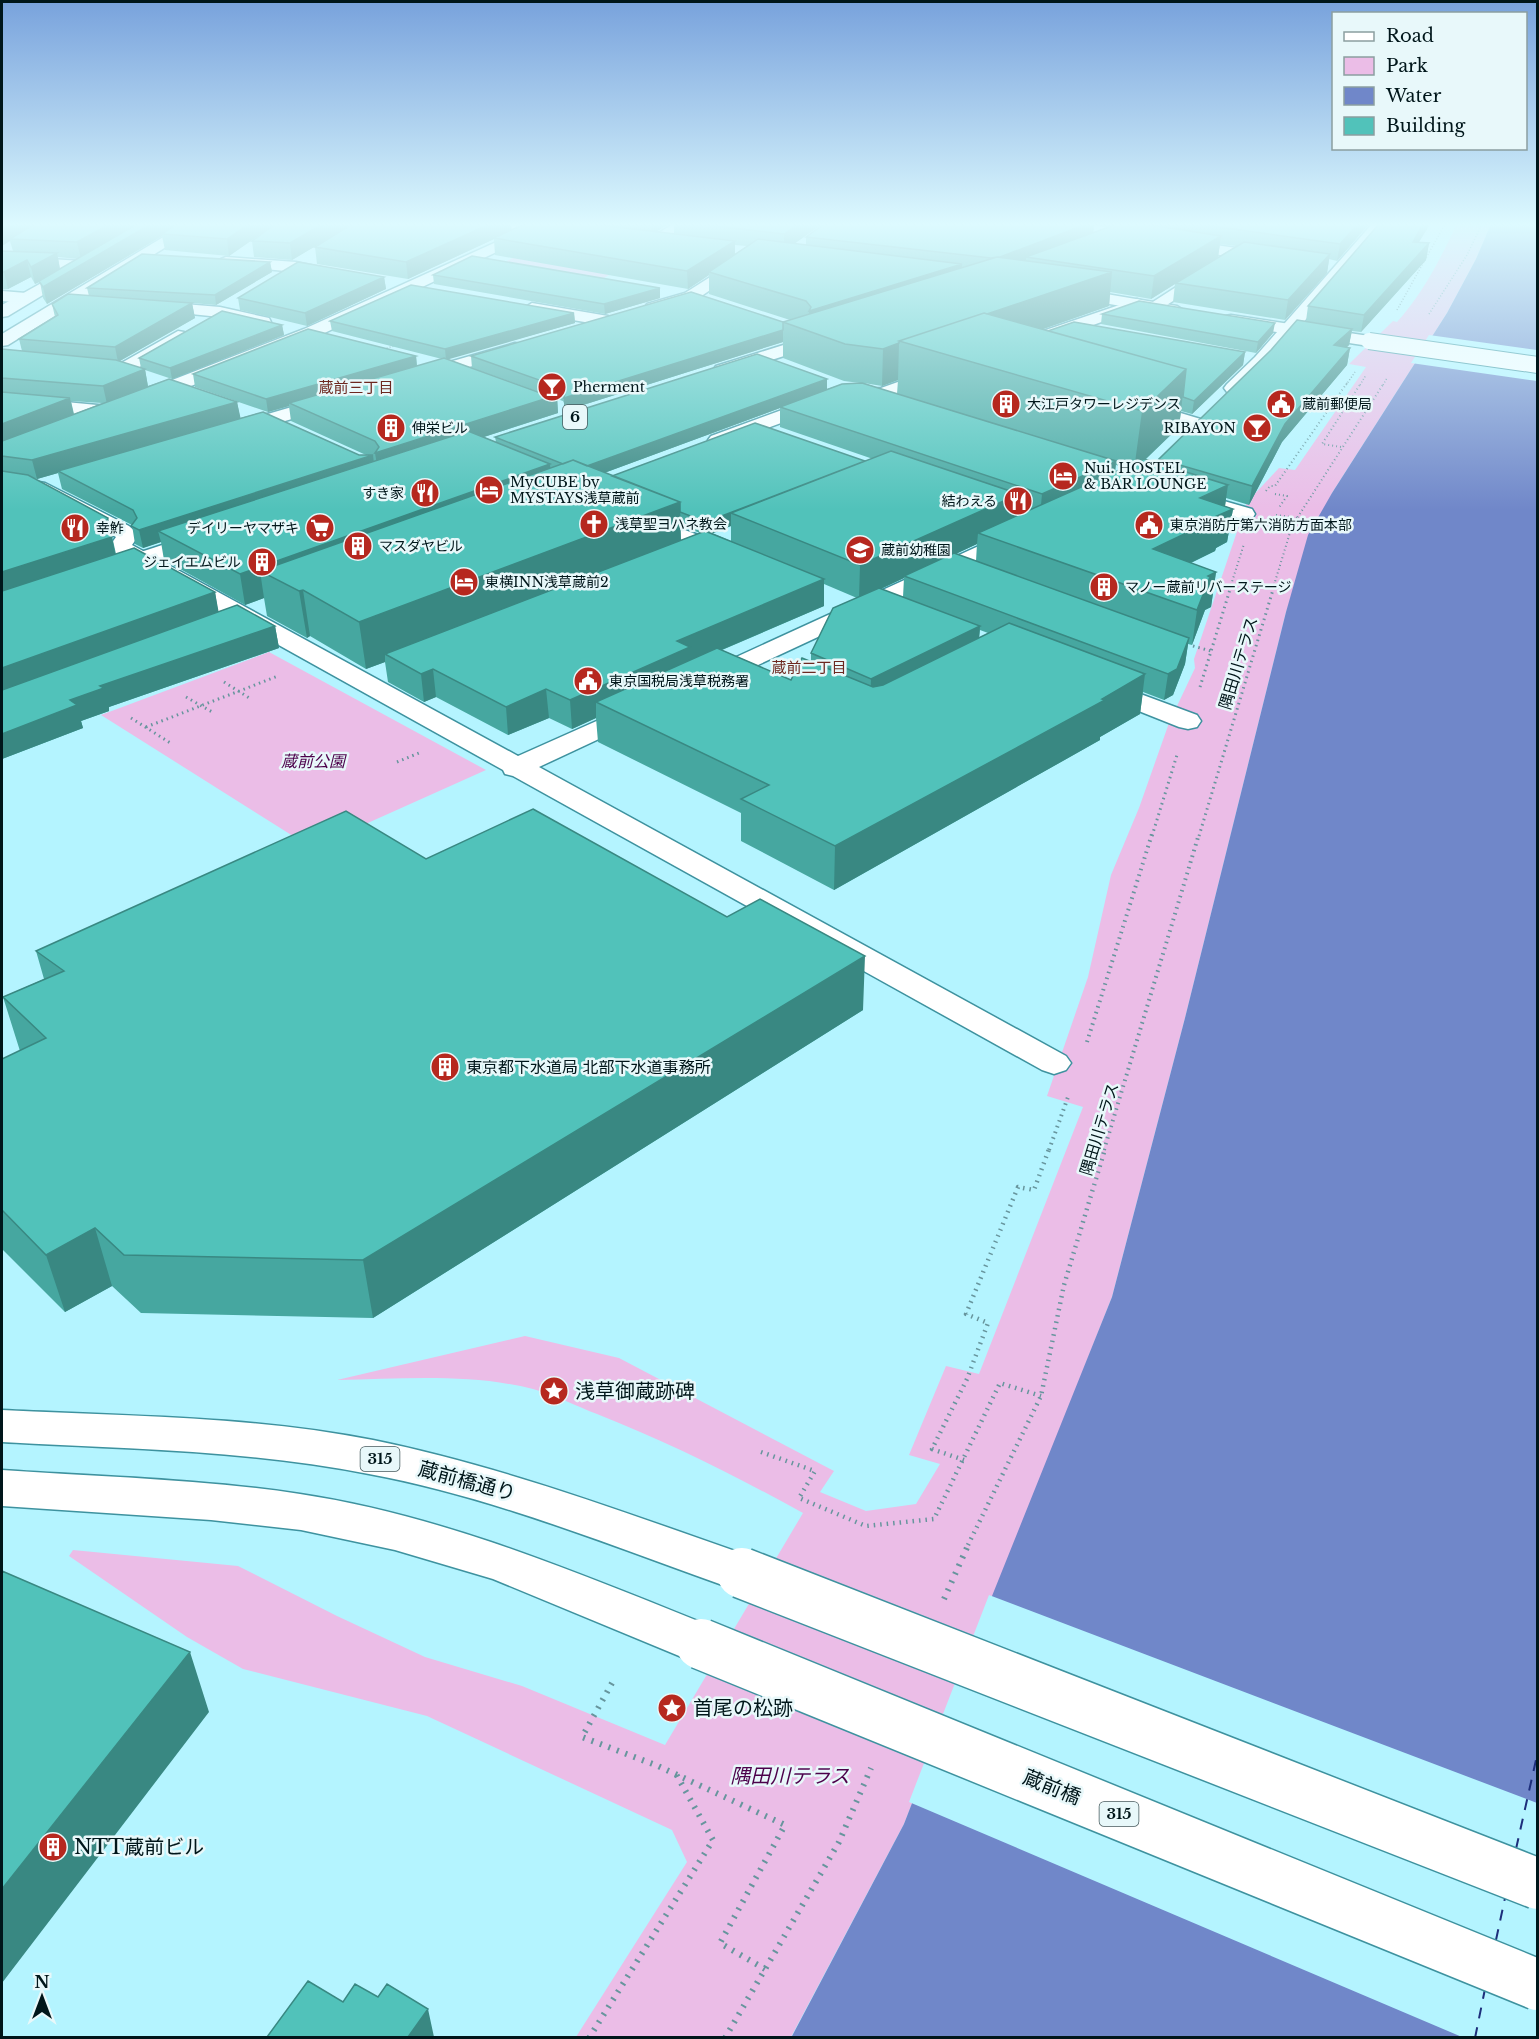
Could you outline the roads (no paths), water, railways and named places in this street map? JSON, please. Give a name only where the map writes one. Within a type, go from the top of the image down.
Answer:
[{"type":"main road","points":[[2,341],[39,319]]},
{"type":"main road","points":[[122,370],[208,319]]},
{"type":"main road","points":[[251,319],[339,340]]},
{"type":"main road","points":[[76,425],[310,333],[339,319]]},
{"type":"main road","points":[[597,319],[608,321]]},
{"type":"main road","points":[[571,332],[614,319]]},
{"type":"main road","points":[[1019,345],[1097,319]]},
{"type":"main road","points":[[1226,319],[1538,365]]},
{"type":"main road","points":[[1180,441],[1261,361],[1297,319]]},
{"type":"main road","points":[[759,358],[841,325],[708,367],[759,358],[783,368]]},
{"type":"main road","points":[[1071,327],[1104,333]]},
{"type":"main road","points":[[403,381],[528,345]]},
{"type":"main road","points":[[1239,357],[1261,361]]},
{"type":"main road","points":[[415,359],[449,368],[480,380]]},
{"type":"main road","points":[[699,448],[838,396],[884,393],[957,366]]},
{"type":"main road","points":[[100,368],[122,370],[201,399]]},
{"type":"main road","points":[[820,381],[897,405]]},
{"type":"main road","points":[[215,435],[346,397]]},
{"type":"main road","points":[[1120,401],[1197,424]]},
{"type":"main road","points":[[2,402],[108,412]]},
{"type":"main road","points":[[234,409],[288,430]]},
{"type":"main road","points":[[755,427],[788,439]]},
{"type":"main road","points":[[38,487],[60,480]]},
{"type":"main road","points":[[2,482],[38,487],[128,535],[121,553]]},
{"type":"main road","points":[[1170,491],[1244,514]]},
{"type":"main road","points":[[619,510],[750,563]]},
{"type":"main road","points":[[515,768],[745,662],[857,603],[950,567],[1029,522]]},
{"type":"main road","points":[[84,578],[121,553],[212,526]]},
{"type":"main road","points":[[673,558],[738,532]]},
{"type":"main road","points":[[121,553],[254,611],[373,678],[515,768],[1054,1063]]},
{"type":"main road","points":[[950,567],[983,579]]},
{"type":"main road","points":[[857,603],[911,614]]},
{"type":"main road","points":[[210,627],[254,611]]},
{"type":"main road","points":[[745,662],[777,675]]},
{"type":"main road","points":[[1080,680],[1188,721]]},
{"type":"main road","name":"蔵前橋通り","points":[[2,1426],[260,1441],[370,1456],[490,1485],[742,1574],[1538,1884]]},
{"type":"main road","name":"蔵前橋","points":[[2,1488],[211,1502],[302,1512],[395,1532],[502,1563],[1538,1985]]},
{"type":"water","points":[[1443,319],[1537,319],[1537,2037],[791,2038],[904,1824],[990,1601],[1112,1297],[1185,1018],[1286,612],[1308,535],[1332,493]]},
{"type":"place","name":"Pherment","points":[[552,387]]},
{"type":"place","name":"大江戸タワーレジデンス","points":[[1006,404]]},
{"type":"place","name":"蔵前郵便局","points":[[1281,404]]},
{"type":"place","name":"伸栄ビル","points":[[391,428]]},
{"type":"place","name":"RIBAYON","points":[[1257,428]]},
{"type":"place","name":"Nui. HOSTEL & BAR LOUNGE","points":[[1063,476]]},
{"type":"place","name":"MyCUBE by MYSTAYS浅草蔵前","points":[[489,490]]},
{"type":"place","name":"すき家","points":[[425,493]]},
{"type":"place","name":"結わえる","points":[[1018,501]]},
{"type":"place","name":"浅草聖ヨハネ教会","points":[[594,524]]},
{"type":"place","name":"東京消防庁第六消防方面本部","points":[[1149,525]]},
{"type":"place","name":"幸鮓","points":[[75,528]]},
{"type":"place","name":"デイリーヤマザキ","points":[[320,528]]},
{"type":"place","name":"マスダヤビル","points":[[358,546]]},
{"type":"place","name":"蔵前幼稚園","points":[[860,550]]},
{"type":"place","name":"ジェイエムビル","points":[[262,562]]},
{"type":"place","name":"東横INN浅草蔵前2","points":[[464,582]]},
{"type":"place","name":"マノー蔵前リバーステージ","points":[[1104,587]]},
{"type":"place","name":"東京国税局浅草税務署","points":[[588,681]]},
{"type":"place","name":"東京都下水道局 北部下水道事務所","points":[[445,1067]]},
{"type":"place","name":"浅草御蔵跡碑","points":[[554,1391]]},
{"type":"place","name":"首尾の松跡","points":[[672,1708]]},
{"type":"place","name":"NTT蔵前ビル","points":[[53,1847]]},
{"type":"district","name":"蔵前三丁目","points":[[356,388]]},
{"type":"district","name":"蔵前二丁目","points":[[809,668]]},
{"type":"park label","name":"蔵前公園","points":[[313,761]]},
{"type":"park label","name":"隅田川テラス","points":[[790,1776]]}]
